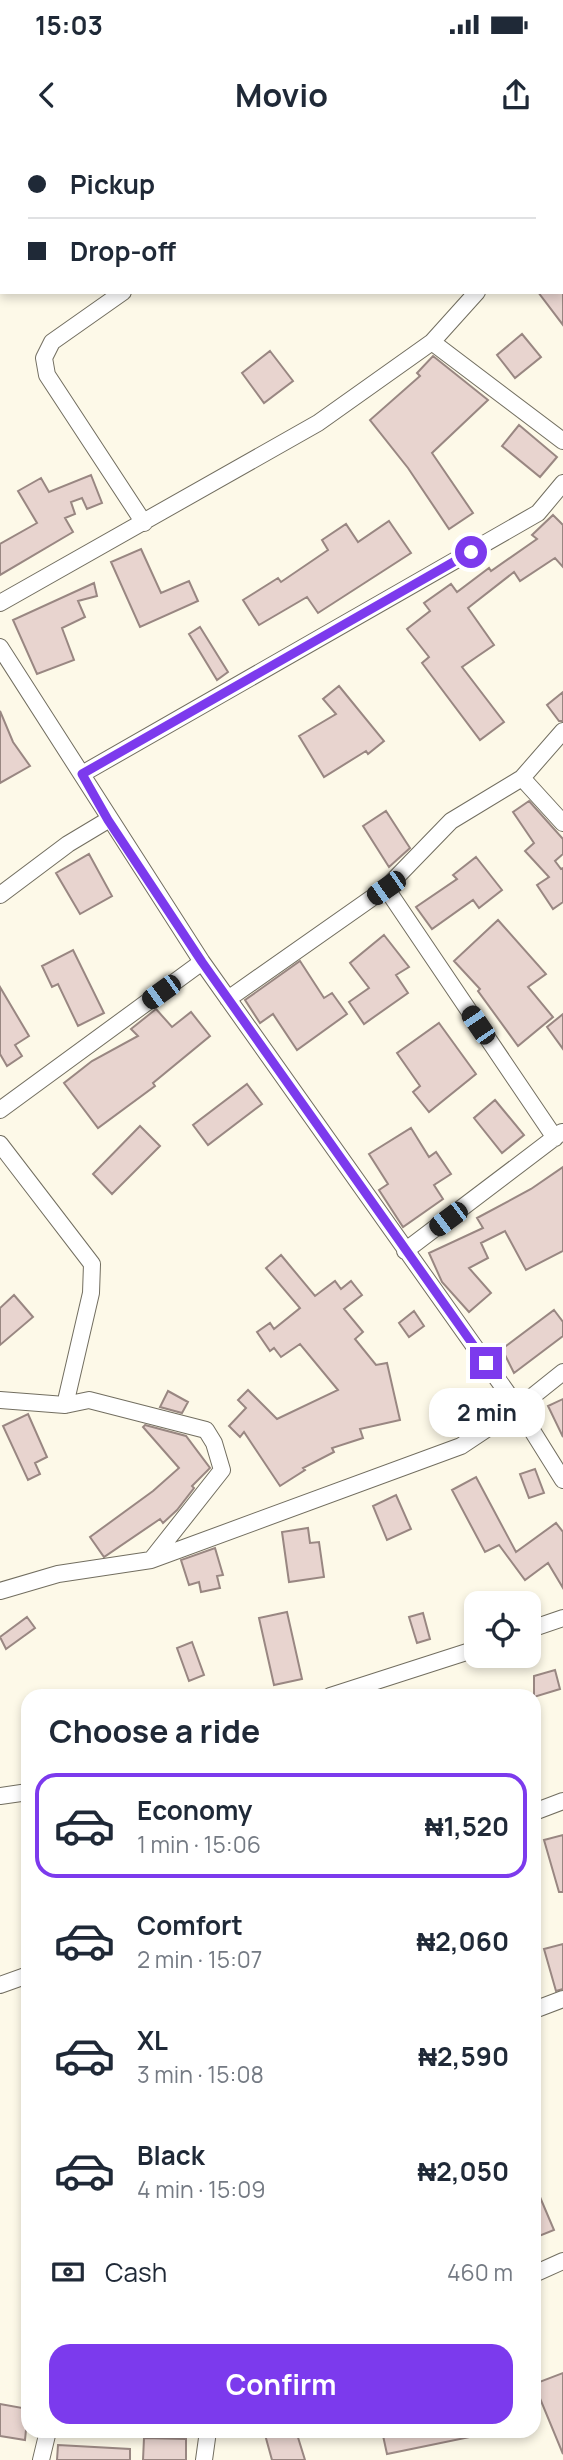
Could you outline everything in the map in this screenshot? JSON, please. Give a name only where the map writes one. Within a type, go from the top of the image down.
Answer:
[{"type":"street","points":[[120,294],[52,342],[44,358],[47,375],[144,523]]},
{"type":"street","points":[[0,603],[318,423],[432,342],[475,294]]},
{"type":"street","points":[[432,342],[563,441]]},
{"type":"street","points":[[82,774],[538,513],[563,483]]},
{"type":"street","points":[[0,647],[82,774],[108,820],[202,962],[518,1408],[563,1480]]},
{"type":"street","points":[[228,999],[386,888],[451,821],[522,778],[563,731]]},
{"type":"street","points":[[522,778],[563,823]]},
{"type":"street","points":[[0,895],[68,844],[108,820]]},
{"type":"street","points":[[386,888],[559,1135],[405,1251]]},
{"type":"street","points":[[0,1110],[202,962]]},
{"type":"street","points":[[0,1144],[92,1264],[91,1293],[65,1405]]},
{"type":"street","points":[[0,1591],[58,1574],[150,1560],[461,1446],[518,1408],[563,1372]]},
{"type":"street","points":[[0,1400],[65,1405],[89,1400],[206,1430],[211,1435],[222,1470],[150,1560]]},
{"type":"street","points":[[541,1626],[563,1618]]},
{"type":"street","points":[[351,1689],[464,1652]]},
{"type":"street","points":[[0,1796],[21,1793]]},
{"type":"street","points":[[541,1809],[563,1801]]},
{"type":"street","points":[[0,1985],[21,1978]]},
{"type":"street","points":[[541,2008],[563,2000]]},
{"type":"street","points":[[541,2271],[563,2260]]},
{"type":"street","points":[[41,2460],[46,2438]]},
{"type":"street","points":[[204,2460],[207,2438]]},
{"type":"building","points":[[540,294],[563,294],[563,325]]},
{"type":"building","points":[[522,334],[541,357],[515,378],[497,355]]},
{"type":"building","points":[[270,351],[293,381],[264,403],[242,373]]},
{"type":"building","points":[[433,356],[488,400],[432,453],[473,513],[449,529],[408,468],[370,420],[420,376],[417,373]]},
{"type":"building","points":[[519,425],[557,457],[540,477],[502,446]]},
{"type":"building","points":[[91,475],[102,503],[87,509],[82,498],[71,502],[75,514],[65,518],[73,532],[0,575],[0,544],[37,523],[18,491],[41,478],[49,492]]},
{"type":"building","points":[[553,515],[563,525],[563,567],[555,558],[520,581],[514,572],[468,608],[494,645],[462,667],[504,722],[480,740],[422,663],[429,657],[407,629],[430,611],[424,603],[451,584],[457,592],[489,568],[491,571],[537,539],[532,535]]},
{"type":"building","points":[[389,521],[411,553],[318,613],[307,597],[259,625],[243,600],[278,578],[281,582],[328,550],[322,540],[346,524],[358,542]]},
{"type":"building","points":[[141,549],[161,593],[189,581],[198,601],[140,627],[111,562]]},
{"type":"building","points":[[94,583],[97,596],[78,601],[85,617],[62,628],[74,660],[37,674],[13,620]]},
{"type":"building","points":[[200,627],[228,672],[217,680],[189,634]]},
{"type":"building","points":[[339,686],[384,741],[368,754],[366,751],[324,777],[299,736],[336,714],[323,699]]},
{"type":"building","points":[[563,692],[563,721],[559,721],[547,705]]},
{"type":"building","points":[[0,711],[13,742],[30,766],[0,783]]},
{"type":"building","points":[[529,801],[563,839],[563,854],[555,861],[563,868],[563,902],[553,909],[537,885],[549,877],[525,851],[534,843],[513,812]]},
{"type":"building","points":[[386,811],[410,848],[389,867],[363,826]]},
{"type":"building","points":[[89,854],[112,896],[80,914],[56,873]]},
{"type":"building","points":[[476,857],[502,890],[479,908],[473,900],[432,929],[416,907],[457,879],[453,875]]},
{"type":"building","points":[[498,920],[546,974],[528,987],[553,1017],[518,1046],[478,991],[480,989],[454,961]]},
{"type":"building","points":[[384,935],[409,967],[396,975],[408,993],[364,1024],[349,1002],[369,988],[350,963]]},
{"type":"building","points":[[73,950],[104,1013],[78,1026],[58,984],[52,987],[42,966]]},
{"type":"building","points":[[300,961],[324,998],[332,993],[347,1014],[297,1050],[273,1014],[260,1023],[245,1000]]},
{"type":"building","points":[[0,987],[29,1036],[15,1045],[22,1056],[7,1066],[0,1054]]},
{"type":"building","points":[[156,1009],[172,1027],[191,1012],[210,1036],[153,1083],[155,1086],[98,1128],[64,1083],[92,1061],[138,1036],[131,1029]]},
{"type":"building","points":[[563,1014],[563,1049],[547,1027]]},
{"type":"building","points":[[439,1023],[476,1074],[429,1112],[413,1092],[420,1086],[397,1053]]},
{"type":"building","points":[[247,1084],[262,1104],[208,1145],[193,1125]]},
{"type":"building","points":[[495,1100],[524,1135],[502,1153],[474,1118]]},
{"type":"building","points":[[140,1126],[160,1146],[112,1194],[93,1174]]},
{"type":"building","points":[[411,1128],[429,1157],[436,1152],[451,1174],[434,1185],[443,1199],[403,1227],[379,1190],[388,1184],[369,1154]]},
{"type":"building","points":[[563,1167],[563,1251],[526,1270],[505,1231],[481,1243],[488,1258],[469,1268],[491,1293],[469,1312],[442,1282],[429,1253],[483,1228],[477,1218],[531,1189]]},
{"type":"building","points":[[281,1255],[315,1296],[335,1281],[341,1289],[351,1281],[362,1295],[344,1309],[363,1332],[355,1339],[376,1365],[387,1363],[400,1420],[360,1429],[363,1438],[332,1448],[334,1452],[303,1468],[305,1470],[280,1486],[244,1432],[240,1437],[229,1426],[246,1408],[238,1400],[248,1390],[277,1419],[338,1390],[300,1344],[281,1357],[274,1348],[270,1351],[257,1332],[270,1323],[274,1329],[300,1308],[266,1268]]},
{"type":"building","points":[[14,1295],[33,1317],[0,1345],[0,1308]]},
{"type":"building","points":[[554,1310],[563,1322],[563,1336],[514,1373],[502,1349]]},
{"type":"building","points":[[414,1311],[424,1326],[409,1337],[399,1323]]},
{"type":"building","points":[[168,1391],[188,1402],[182,1413],[160,1407]]},
{"type":"building","points":[[563,1399],[563,1437],[548,1406]]},
{"type":"building","points":[[28,1414],[47,1457],[35,1463],[40,1474],[28,1480],[3,1426]]},
{"type":"building","points":[[145,1425],[186,1436],[210,1468],[192,1486],[194,1488],[177,1510],[163,1523],[160,1519],[104,1557],[90,1537],[153,1491],[179,1468],[143,1427]]},
{"type":"building","points":[[535,1469],[544,1493],[529,1498],[520,1474]]},
{"type":"building","points":[[476,1477],[516,1552],[556,1523],[563,1532],[563,1588],[548,1563],[525,1580],[499,1545],[485,1552],[452,1490]]},
{"type":"building","points":[[396,1495],[411,1529],[387,1540],[373,1506]]},
{"type":"building","points":[[308,1528],[310,1543],[319,1542],[324,1577],[289,1582],[282,1532]]},
{"type":"building","points":[[215,1548],[223,1575],[217,1576],[220,1588],[201,1592],[199,1582],[189,1585],[181,1560]]},
{"type":"building","points":[[287,1612],[302,1679],[274,1685],[259,1618]]},
{"type":"building","points":[[423,1613],[430,1639],[417,1643],[409,1617]]},
{"type":"building","points":[[27,1617],[35,1628],[6,1649],[0,1637]]},
{"type":"building","points":[[192,1642],[204,1675],[189,1681],[177,1648]]},
{"type":"building","points":[[555,1670],[560,1689],[541,1695],[541,1689],[534,1689],[534,1676]]},
{"type":"building","points":[[563,1835],[563,1892],[559,1892],[544,1840]]},
{"type":"building","points":[[563,1944],[563,1989],[556,1991],[544,1949]]},
{"type":"building","points":[[541,2199],[554,2230],[541,2235]]},
{"type":"building","points":[[563,2373],[563,2454],[541,2401],[541,2381]]},
{"type":"building","points":[[0,2404],[21,2408],[21,2438],[25,2440],[0,2436]]},
{"type":"building","points":[[144,2438],[186,2439],[186,2460],[143,2460]]},
{"type":"building","points":[[266,2438],[298,2438],[305,2460],[272,2460]]},
{"type":"building","points":[[384,2438],[465,2438],[387,2454]]},
{"type":"building","points":[[58,2445],[130,2449],[130,2460],[57,2460]]},
{"type":"route","points":[[471,552],[82,774],[108,820],[202,962],[486,1363]]}]
